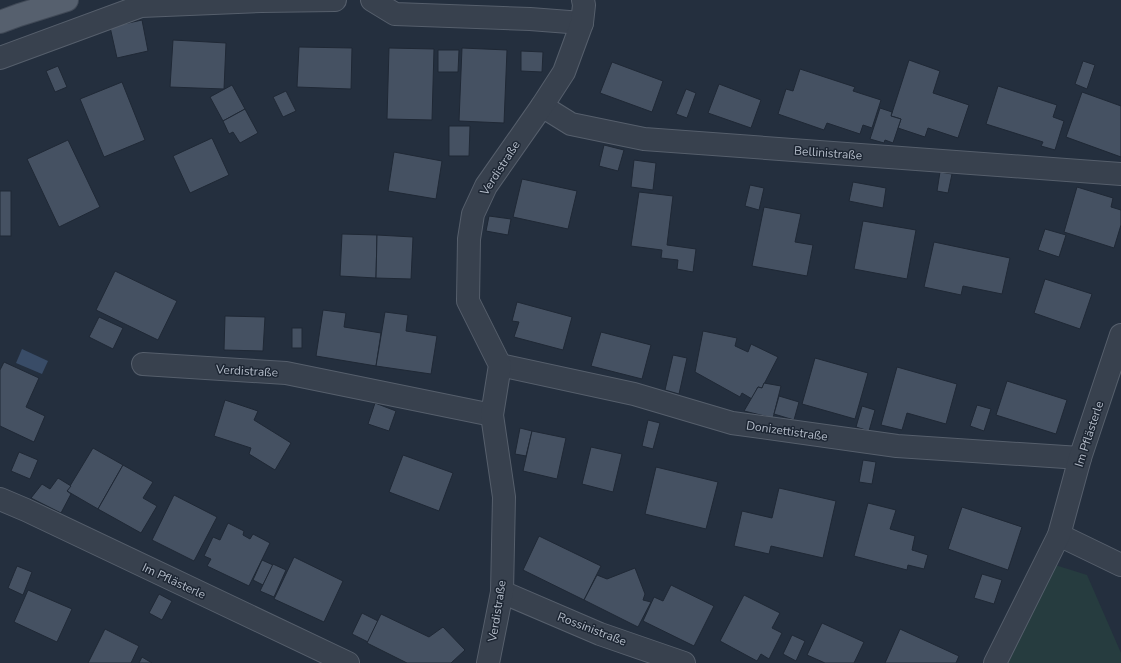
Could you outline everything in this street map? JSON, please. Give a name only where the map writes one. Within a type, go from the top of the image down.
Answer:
[{"type":"main road","points":[[0,22],[67,0]]},
{"type":"street","points":[[0,58],[141,6],[261,1],[335,0]]},
{"type":"street","points":[[372,0],[395,14],[530,19],[582,23]]},
{"type":"street","name":"Verdistraße","points":[[488,663],[502,592],[504,497],[492,416],[500,365],[468,301],[469,238],[473,214],[486,186],[564,72],[582,23],[584,5],[583,0]]},
{"type":"street","name":"Bellinistraße","points":[[542,106],[571,124],[644,139],[1121,174]]},
{"type":"street","name":"Im Pflästerle","points":[[995,663],[1059,535],[1080,458],[1121,335]]},
{"type":"street","name":"Verdistraße","points":[[143,364],[286,373],[492,416]]},
{"type":"street","name":"Donizettistraße","points":[[500,365],[634,394],[732,423],[897,446],[1080,458]]},
{"type":"street","name":"Im Pflästerle","points":[[0,499],[348,663]]},
{"type":"street","points":[[1059,535],[1121,565]]},
{"type":"street","name":"Rossinistraße","points":[[502,592],[600,634],[684,663]]},
{"type":"green space","points":[[1052,564],[1087,575],[1121,653],[1121,663],[1002,663]]},
{"type":"water","points":[[22,349],[48,361],[42,374],[16,363]]},
{"type":"building","points":[[142,20],[148,51],[117,58],[110,27]]},
{"type":"building","points":[[173,40],[226,43],[224,89],[170,87]]},
{"type":"building","points":[[299,47],[352,48],[351,89],[297,87]]},
{"type":"building","points":[[389,48],[434,49],[432,120],[387,119]]},
{"type":"building","points":[[462,48],[507,50],[504,123],[459,121]]},
{"type":"building","points":[[438,50],[459,50],[458,72],[438,72]]},
{"type":"building","points":[[521,51],[543,52],[542,72],[521,71]]},
{"type":"building","points":[[909,60],[940,71],[933,93],[969,105],[958,138],[928,128],[925,137],[898,128],[901,119],[891,116]]},
{"type":"building","points":[[1083,61],[1095,65],[1087,89],[1075,84]]},
{"type":"building","points":[[612,62],[663,81],[652,112],[600,93]]},
{"type":"building","points":[[58,66],[67,87],[55,92],[46,71]]},
{"type":"building","points":[[800,69],[855,87],[853,91],[881,100],[872,128],[863,125],[860,134],[827,123],[824,130],[778,114],[786,89],[793,91]]},
{"type":"building","points":[[122,82],[145,140],[104,157],[80,99]]},
{"type":"building","points":[[719,84],[761,100],[751,128],[708,113]]},
{"type":"building","points":[[232,85],[245,109],[223,121],[210,97]]},
{"type":"building","points":[[998,86],[1057,105],[1053,117],[1064,121],[1055,150],[1041,146],[1043,142],[986,124]]},
{"type":"building","points":[[686,89],[696,93],[687,118],[676,114]]},
{"type":"building","points":[[286,91],[296,111],[283,117],[273,97]]},
{"type":"building","points":[[1082,92],[1121,106],[1121,157],[1066,137]]},
{"type":"building","points":[[880,108],[892,112],[891,116],[901,119],[893,143],[885,140],[884,143],[870,139]]},
{"type":"building","points":[[245,109],[258,133],[240,143],[233,132],[229,134],[223,121]]},
{"type":"building","points":[[449,126],[470,126],[469,156],[449,156]]},
{"type":"building","points":[[212,138],[229,175],[190,193],[173,156]]},
{"type":"building","points":[[68,140],[100,207],[59,227],[27,159]]},
{"type":"building","points":[[604,145],[624,150],[618,171],[599,166]]},
{"type":"building","points":[[394,152],[442,161],[436,199],[388,191]]},
{"type":"building","points":[[634,160],[656,163],[653,190],[631,187]]},
{"type":"building","points":[[940,172],[952,174],[948,193],[937,191]]},
{"type":"building","points":[[522,179],[577,191],[568,229],[513,217]]},
{"type":"building","points":[[853,182],[886,188],[883,208],[849,201]]},
{"type":"building","points":[[750,185],[764,188],[759,210],[745,206]]},
{"type":"building","points":[[1077,187],[1113,198],[1111,207],[1121,210],[1121,225],[1114,248],[1064,232]]},
{"type":"building","points":[[0,191],[11,191],[11,236],[0,236]]},
{"type":"building","points":[[639,192],[673,196],[667,245],[696,249],[693,272],[677,269],[678,260],[661,258],[662,250],[631,246]]},
{"type":"building","points":[[764,207],[801,214],[795,242],[813,245],[807,276],[752,266]]},
{"type":"building","points":[[489,216],[511,219],[508,235],[486,231]]},
{"type":"building","points":[[863,221],[916,230],[907,279],[854,269]]},
{"type":"building","points":[[1045,229],[1066,235],[1059,257],[1038,250]]},
{"type":"building","points":[[342,234],[377,235],[376,278],[340,276]]},
{"type":"building","points":[[377,235],[413,237],[411,279],[376,278]]},
{"type":"building","points":[[934,242],[1010,258],[1002,294],[963,286],[961,295],[924,287]]},
{"type":"building","points":[[115,271],[177,301],[158,340],[96,310]]},
{"type":"building","points":[[1045,279],[1092,294],[1080,329],[1034,313]]},
{"type":"building","points":[[517,302],[572,317],[563,350],[514,337],[519,322],[512,321]]},
{"type":"building","points":[[323,310],[346,313],[344,327],[381,333],[376,366],[316,356]]},
{"type":"building","points":[[385,312],[408,315],[406,331],[437,336],[431,374],[376,366]]},
{"type":"building","points":[[225,316],[265,317],[263,351],[224,350]]},
{"type":"building","points":[[99,317],[123,328],[113,349],[89,337]]},
{"type":"building","points":[[292,328],[302,328],[302,348],[292,348]]},
{"type":"building","points":[[703,331],[737,338],[735,346],[748,352],[751,344],[778,357],[762,388],[758,387],[752,399],[742,393],[740,397],[695,372]]},
{"type":"building","points":[[601,332],[651,345],[642,379],[591,366]]},
{"type":"building","points":[[673,355],[687,358],[679,394],[665,390]]},
{"type":"building","points":[[815,358],[868,373],[855,419],[802,404]]},
{"type":"building","points":[[4,362],[39,378],[26,407],[45,416],[34,442],[0,426],[0,370]]},
{"type":"building","points":[[897,367],[957,384],[946,424],[907,413],[902,430],[881,425]]},
{"type":"building","points":[[1007,381],[1067,400],[1056,434],[996,415]]},
{"type":"building","points":[[764,383],[781,386],[773,418],[744,411],[758,387],[762,388]]},
{"type":"building","points":[[779,396],[799,402],[794,420],[774,414]]},
{"type":"building","points":[[225,400],[258,411],[254,420],[291,443],[275,470],[249,454],[251,448],[214,436]]},
{"type":"building","points":[[375,403],[396,411],[389,431],[368,424]]},
{"type":"building","points":[[977,405],[991,409],[984,431],[970,426]]},
{"type":"building","points":[[862,406],[875,410],[869,431],[856,427]]},
{"type":"building","points":[[648,420],[660,423],[653,449],[642,446]]},
{"type":"building","points":[[520,428],[532,431],[526,456],[515,454]]},
{"type":"building","points":[[532,431],[566,438],[557,479],[523,471]]},
{"type":"building","points":[[591,447],[622,454],[613,492],[582,484]]},
{"type":"building","points":[[93,448],[123,465],[98,509],[67,491]]},
{"type":"building","points":[[19,452],[38,460],[30,479],[11,471]]},
{"type":"building","points":[[403,455],[453,473],[439,511],[389,492]]},
{"type":"building","points":[[863,460],[876,462],[872,484],[859,482]]},
{"type":"building","points":[[123,465],[153,482],[143,498],[157,506],[141,533],[98,509]]},
{"type":"building","points":[[656,467],[718,482],[706,529],[645,514]]},
{"type":"building","points":[[58,478],[71,486],[67,491],[71,494],[61,513],[31,498],[42,484],[50,489]]},
{"type":"building","points":[[779,488],[836,501],[823,558],[771,546],[769,554],[734,546],[742,511],[772,518]]},
{"type":"building","points":[[174,495],[217,517],[194,561],[152,540]]},
{"type":"building","points":[[868,503],[896,510],[890,529],[915,536],[912,550],[928,555],[924,569],[908,565],[907,570],[854,556]]},
{"type":"building","points":[[962,507],[1022,527],[1008,570],[948,549]]},
{"type":"building","points":[[228,523],[244,531],[243,535],[250,539],[253,534],[270,543],[249,586],[207,566],[211,559],[204,556],[213,537],[220,540]]},
{"type":"building","points":[[539,536],[601,566],[584,600],[523,570]]},
{"type":"building","points":[[294,557],[343,581],[324,622],[274,599]]},
{"type":"building","points":[[262,560],[273,565],[263,585],[253,580]]},
{"type":"building","points":[[273,564],[286,570],[274,597],[260,591]]},
{"type":"building","points":[[17,566],[32,572],[23,595],[8,588]]},
{"type":"building","points":[[635,568],[645,594],[643,600],[651,602],[638,627],[584,600],[597,575],[607,579]]},
{"type":"building","points":[[982,574],[1002,580],[994,604],[974,598]]},
{"type":"building","points":[[671,585],[714,606],[694,646],[643,621],[654,597],[663,601]]},
{"type":"building","points":[[28,590],[72,609],[57,642],[14,622]]},
{"type":"building","points":[[159,594],[172,601],[162,620],[149,613]]},
{"type":"building","points":[[744,595],[780,613],[772,628],[782,633],[769,659],[761,654],[757,661],[720,641]]},
{"type":"building","points":[[362,613],[378,621],[368,642],[352,634]]},
{"type":"building","points":[[381,614],[429,637],[443,627],[465,650],[451,663],[407,663],[367,643]]},
{"type":"building","points":[[822,623],[864,642],[854,663],[825,663],[807,655]]},
{"type":"building","points":[[105,629],[139,646],[131,663],[88,663]]},
{"type":"building","points":[[900,629],[959,656],[956,663],[885,663]]},
{"type":"building","points":[[792,635],[805,641],[796,661],[783,654]]},
{"type":"building","points":[[142,657],[152,663],[139,663]]}]
